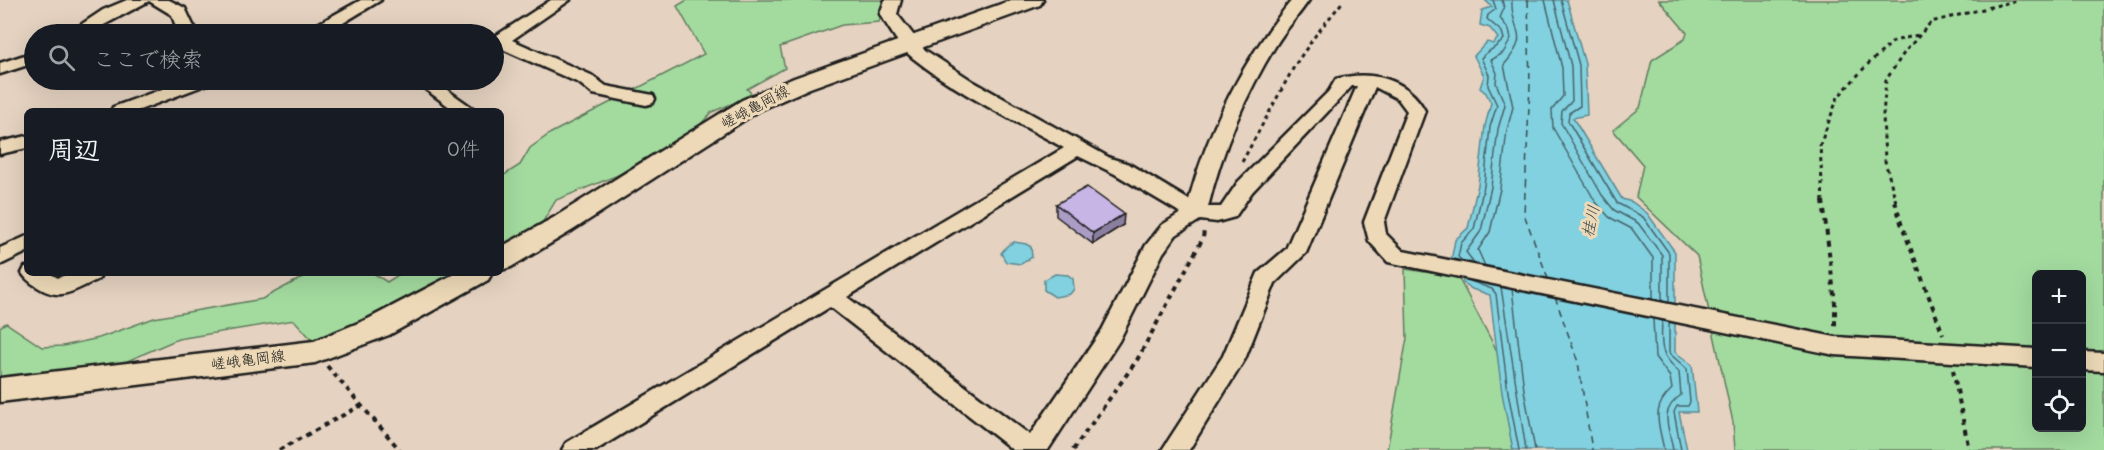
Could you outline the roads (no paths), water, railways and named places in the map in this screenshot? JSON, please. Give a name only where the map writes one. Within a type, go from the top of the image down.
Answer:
[{"type":"main road","name":"嵯峨亀岡線","points":[[504,258],[563,224],[751,105],[802,82],[1032,0]]},
{"type":"main road","name":"嵯峨亀岡線","points":[[0,390],[315,352],[338,345],[406,314],[473,276]]},
{"type":"street","points":[[92,24],[141,0]]},
{"type":"street","points":[[157,0],[179,12],[184,24]]},
{"type":"street","points":[[335,24],[373,0]]},
{"type":"street","points":[[504,37],[562,0]]},
{"type":"street","points":[[893,0],[888,15],[909,44],[968,86],[1201,214]]},
{"type":"street","points":[[1201,214],[1202,184],[1229,120],[1268,44],[1301,0]]},
{"type":"street","points":[[504,45],[585,79],[600,90],[646,99]]},
{"type":"street","points":[[0,69],[24,61]]},
{"type":"street","points":[[832,297],[1033,450],[1111,335],[1154,250],[1169,230],[1201,214],[1228,212],[1245,187],[1337,93],[1342,83],[1351,80],[1368,81],[1392,87],[1414,104],[1416,111],[1374,222],[1376,236],[1395,257],[1835,346],[2032,358]]},
{"type":"street","points":[[1175,450],[1233,359],[1266,279],[1295,253],[1368,81]]},
{"type":"street","points":[[128,108],[176,90]]},
{"type":"street","points":[[438,90],[464,108]]},
{"type":"street","points":[[1,148],[24,143]]},
{"type":"street","points":[[575,450],[1078,147]]},
{"type":"street","points":[[2,256],[24,245]]},
{"type":"street","points":[[2,256],[24,267]]},
{"type":"street","points":[[38,276],[56,288],[84,276]]},
{"type":"street","points":[[2086,361],[2104,362]]},
{"type":"water","name":"桂川","points":[[1485,0],[1567,0],[1585,64],[1587,115],[1573,118],[1622,199],[1632,202],[1647,213],[1675,252],[1675,352],[1692,365],[1697,412],[1679,412],[1687,450],[1513,450],[1502,393],[1490,295],[1472,289],[1463,283],[1462,267],[1451,261],[1455,240],[1468,228],[1478,185],[1485,126],[1491,103],[1486,93],[1480,88],[1484,76],[1474,56],[1487,42],[1493,44],[1498,38],[1490,28],[1480,25],[1482,10],[1492,7]]},
{"type":"water","points":[[1014,242],[1031,247],[1032,257],[1021,264],[1006,262],[1001,253]]},
{"type":"water","points":[[1055,274],[1068,275],[1073,279],[1074,289],[1070,294],[1055,297],[1044,290],[1044,280]]}]
